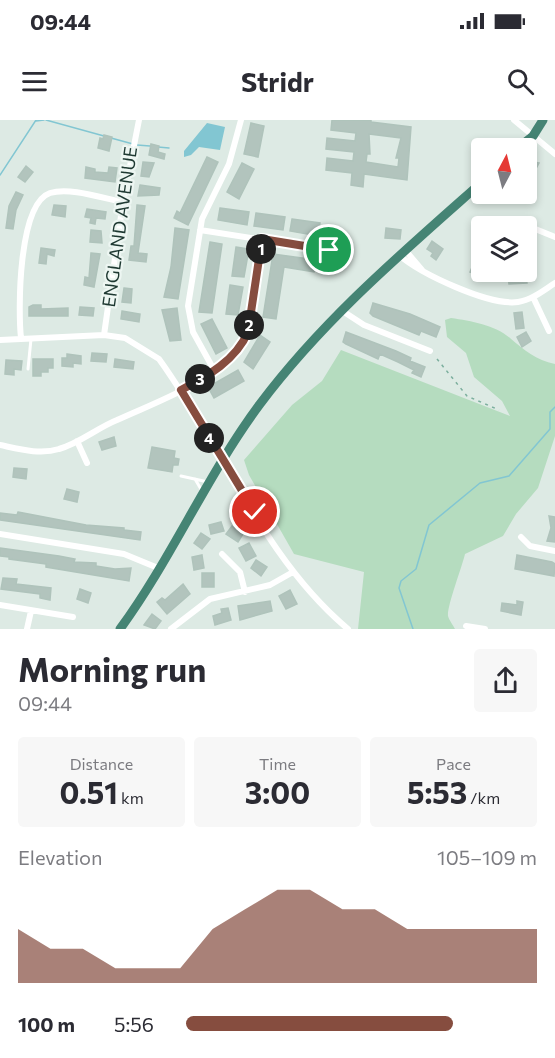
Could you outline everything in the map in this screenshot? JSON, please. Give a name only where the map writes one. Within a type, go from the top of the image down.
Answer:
[{"type":"highway","points":[[530,138],[543,120]]},
{"type":"highway","points":[[120,629],[259,406],[302,351],[341,310],[471,192]]},
{"type":"street","name":"ENGLAND AVENUE","points":[[104,335],[123,202],[139,120]]},
{"type":"street","points":[[214,370],[200,347],[189,315],[202,219],[236,147],[241,120]]},
{"type":"street","points":[[514,120],[555,154]]},
{"type":"street","points":[[21,338],[21,263],[30,226],[41,199],[48,194],[59,192],[123,202]]},
{"type":"street","points":[[200,230],[329,250]]},
{"type":"street","points":[[537,230],[555,237]]},
{"type":"street","points":[[0,446],[46,452],[77,441],[181,390],[236,354],[248,332],[262,239]]},
{"type":"street","points":[[402,253],[414,268],[494,300],[520,302],[533,297],[555,283]]},
{"type":"street","points":[[533,297],[549,330]]},
{"type":"street","points":[[341,310],[364,326],[430,351]]},
{"type":"street","points":[[0,340],[104,335],[125,338],[144,347],[159,358],[293,572],[328,612],[348,629]]},
{"type":"street","points":[[77,441],[87,463]]},
{"type":"street","points":[[0,534],[124,554],[158,568]]},
{"type":"street","points":[[521,537],[530,546],[555,551]]},
{"type":"street","points":[[222,554],[240,573],[245,592]]},
{"type":"street","points":[[171,629],[210,599],[270,585],[293,572]]},
{"type":"street","points":[[0,605],[73,617]]},
{"type":"street","points":[[27,629],[31,611]]},
{"type":"street","points":[[466,626],[485,629]]},
{"type":"lane","points":[[28,369],[32,337]]},
{"type":"lane","points":[[181,476],[210,482]]},
{"type":"lane","points":[[195,480],[203,494]]},
{"type":"path","points":[[438,359],[467,396],[499,410]]},
{"type":"green space","points":[[451,318],[475,322],[497,330],[531,354],[555,364],[555,436],[538,488],[516,514],[503,536],[465,554],[448,611],[448,616],[455,629],[358,629],[364,572],[294,554],[249,475],[244,460],[292,405],[322,381],[341,350],[510,416],[502,401],[474,377],[466,353],[447,337],[445,320]]},
{"type":"water","points":[[207,123],[225,127],[220,150],[199,147],[191,155],[184,157],[184,151]]},
{"type":"building","points":[[332,120],[371,120],[371,122],[411,127],[407,180],[364,174],[363,187],[351,185],[352,173],[326,170],[327,158],[353,161],[354,152],[326,149],[327,138],[355,141],[356,133],[331,130]],"holes":[[[369,134],[401,138],[396,158],[399,158],[398,167],[366,162],[367,154],[370,154]]]},
{"type":"building","points":[[251,123],[264,126],[258,157],[244,154]]},
{"type":"building","points":[[104,135],[112,137],[109,151],[98,148],[100,138],[103,139]]},
{"type":"building","points":[[151,144],[159,146],[158,152],[165,154],[164,159],[149,155]]},
{"type":"building","points":[[207,157],[218,162],[188,225],[174,218],[177,211],[180,213]]},
{"type":"building","points":[[143,162],[154,163],[149,177],[141,176]]},
{"type":"building","points":[[242,163],[254,169],[239,199],[227,192]]},
{"type":"building","points":[[26,166],[33,172],[25,182],[18,177]]},
{"type":"building","points":[[86,167],[95,169],[95,172],[108,173],[109,167],[117,168],[115,182],[85,178]]},
{"type":"building","points":[[140,185],[160,188],[159,195],[138,196]]},
{"type":"building","points":[[16,192],[23,195],[16,210],[13,229],[6,228],[9,206]]},
{"type":"building","points":[[54,205],[66,206],[65,217],[52,215]]},
{"type":"building","points":[[137,205],[145,206],[138,253],[147,254],[146,262],[129,260],[131,246],[134,246]]},
{"type":"building","points":[[220,208],[249,212],[247,225],[218,220]]},
{"type":"building","points":[[87,209],[106,212],[105,219],[96,218],[95,224],[90,223],[91,218],[85,217]]},
{"type":"building","points":[[256,213],[285,217],[283,230],[254,226]]},
{"type":"building","points":[[292,219],[320,223],[318,236],[290,231]]},
{"type":"building","points":[[175,228],[189,230],[178,299],[164,297],[171,267]]},
{"type":"building","points":[[386,228],[401,230],[400,239],[385,238]]},
{"type":"building","points":[[91,230],[101,231],[102,243],[90,242]]},
{"type":"building","points":[[432,241],[443,249],[436,260],[431,256],[433,253],[427,249]]},
{"type":"building","points":[[210,242],[222,244],[212,313],[199,312]]},
{"type":"building","points":[[236,247],[249,249],[244,277],[232,276]]},
{"type":"building","points":[[41,248],[55,250],[54,256],[47,254],[46,264],[39,263]]},
{"type":"building","points":[[91,253],[100,254],[94,287],[84,285],[85,277],[89,278]]},
{"type":"building","points":[[273,254],[316,260],[314,272],[284,267],[276,319],[263,317]]},
{"type":"building","points":[[509,282],[527,283],[509,284]]},
{"type":"building","points":[[230,285],[243,287],[238,315],[226,314]]},
{"type":"building","points":[[124,288],[132,289],[131,303],[122,302]]},
{"type":"building","points":[[373,303],[410,314],[440,327],[436,337],[421,331],[419,335],[373,316],[370,313]]},
{"type":"building","points":[[41,305],[41,309],[68,308],[68,316],[29,316],[29,307]]},
{"type":"building","points":[[80,307],[94,308],[93,316],[79,315]]},
{"type":"building","points":[[177,308],[181,340],[170,341],[162,310]]},
{"type":"building","points":[[122,311],[140,314],[139,322],[121,319]]},
{"type":"building","points":[[522,312],[524,328],[516,329],[514,313]]},
{"type":"building","points":[[212,319],[227,348],[216,354],[201,324]]},
{"type":"building","points":[[346,332],[411,358],[410,361],[425,367],[421,377],[412,373],[414,370],[380,354],[378,359],[346,344],[343,342]]},
{"type":"building","points":[[526,332],[531,341],[522,347],[517,337]]},
{"type":"building","points":[[260,335],[270,342],[253,369],[244,362]]},
{"type":"building","points":[[92,353],[107,354],[106,362],[91,361]]},
{"type":"building","points":[[67,354],[81,356],[81,364],[73,363],[73,367],[62,366],[62,358],[67,358]]},
{"type":"building","points":[[33,359],[53,359],[53,368],[48,368],[48,372],[41,372],[41,376],[33,376]]},
{"type":"building","points":[[115,359],[134,362],[133,369],[114,367]]},
{"type":"building","points":[[6,360],[22,361],[21,370],[14,369],[14,375],[5,374]]},
{"type":"building","points":[[238,370],[244,381],[214,398],[208,387]]},
{"type":"building","points":[[114,437],[116,446],[102,450],[99,442]]},
{"type":"building","points":[[152,447],[175,451],[174,458],[179,459],[178,465],[173,465],[172,472],[148,468]]},
{"type":"building","points":[[14,468],[27,469],[26,479],[13,477]]},
{"type":"building","points":[[67,489],[79,492],[77,502],[64,499]]},
{"type":"building","points":[[18,512],[86,525],[124,528],[124,530],[141,532],[140,540],[0,520],[0,513],[17,515]]},
{"type":"building","points":[[549,516],[555,517],[555,542],[547,541],[551,528]]},
{"type":"building","points":[[221,522],[224,531],[211,534],[209,525]]},
{"type":"building","points":[[232,526],[243,534],[238,542],[226,534]]},
{"type":"building","points":[[201,533],[210,539],[202,549],[194,543]]},
{"type":"building","points":[[249,543],[256,556],[246,561],[239,548]]},
{"type":"building","points":[[0,548],[59,556],[75,559],[74,562],[96,563],[96,566],[115,569],[131,568],[129,581],[9,559],[9,557],[0,556]]},
{"type":"building","points":[[202,555],[204,568],[194,570],[192,557]]},
{"type":"building","points":[[517,555],[552,562],[555,564],[554,576],[515,569]]},
{"type":"building","points":[[256,560],[267,567],[261,576],[251,568]]},
{"type":"building","points":[[202,573],[214,573],[214,587],[202,587]]},
{"type":"building","points":[[3,578],[17,579],[16,584],[51,588],[50,600],[40,598],[40,594],[1,589]]},
{"type":"building","points":[[183,584],[190,594],[167,614],[157,602],[162,598],[165,600]]},
{"type":"building","points":[[80,589],[91,593],[88,603],[77,599]]},
{"type":"building","points":[[290,590],[297,604],[286,609],[279,596]]},
{"type":"building","points":[[270,601],[272,611],[240,620],[238,606]]},
{"type":"building","points":[[517,601],[523,602],[521,615],[501,611],[502,603],[517,605]]},
{"type":"building","points":[[228,608],[231,620],[215,625],[213,616],[222,613],[221,609]]},
{"type":"building","points":[[152,614],[161,621],[155,629],[144,625]]},
{"type":"waterway","points":[[0,175],[36,120]]},
{"type":"waterway","points":[[36,121],[44,120]]},
{"type":"waterway","points":[[46,120],[104,136]]},
{"type":"waterway","points":[[111,138],[133,144]]},
{"type":"waterway","points":[[137,145],[150,146]]},
{"type":"waterway","points":[[158,147],[169,148]]},
{"type":"waterway","points":[[413,629],[399,588],[401,581],[416,569],[429,525],[480,483],[509,476],[550,429],[550,412],[555,407]]},
{"type":"route","points":[[255,512],[181,390],[228,360],[242,345],[248,332],[262,239],[329,250]]}]
